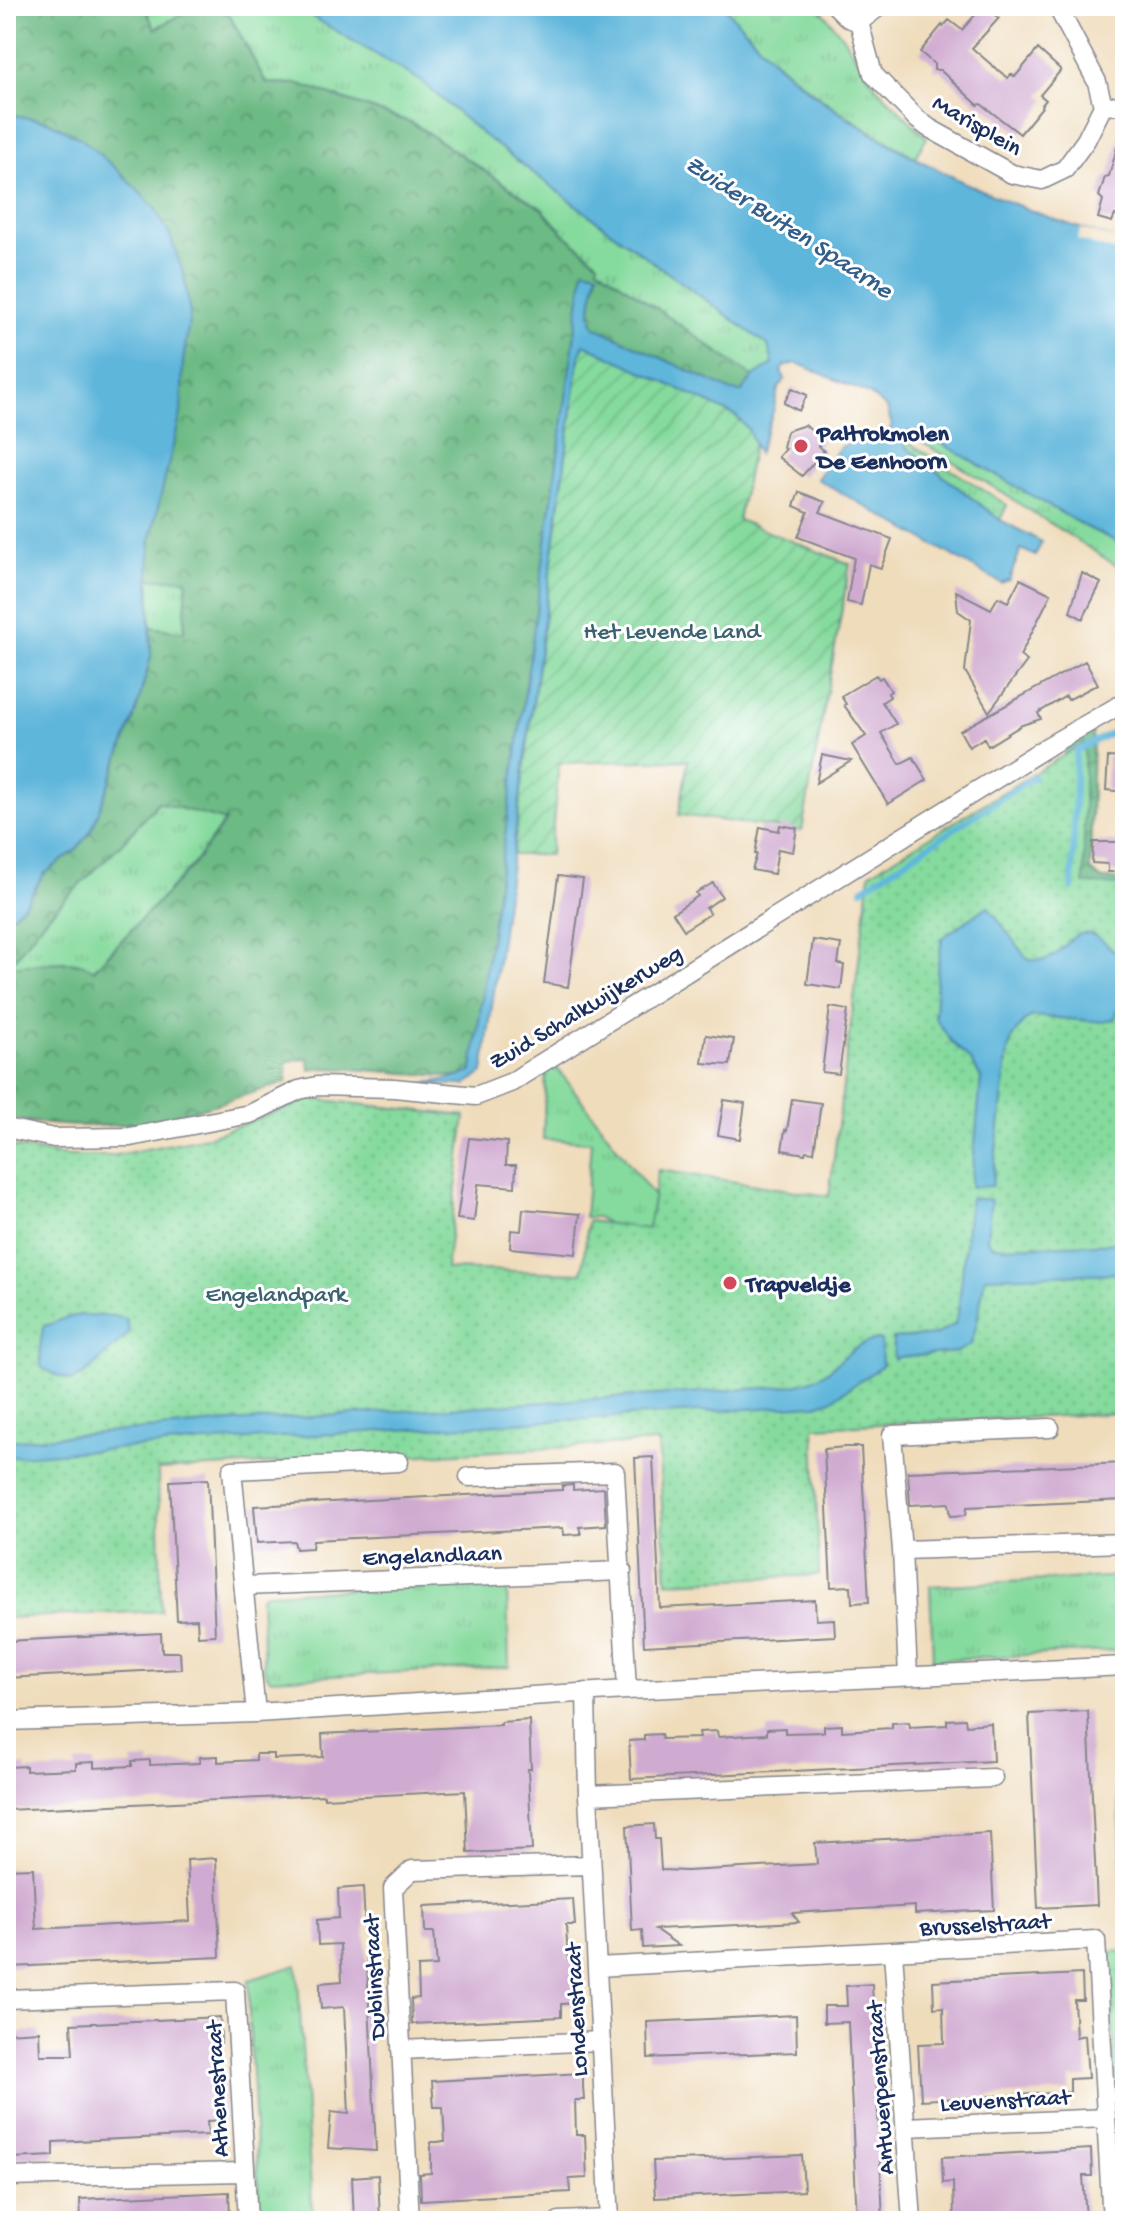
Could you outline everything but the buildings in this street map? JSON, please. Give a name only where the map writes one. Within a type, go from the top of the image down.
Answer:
[{"type":"street","points":[[836,6],[848,18],[859,22],[880,6]]},
{"type":"street","points":[[1057,6],[1097,82],[1103,106],[1125,105]]},
{"type":"street","name":"Marisplein","points":[[859,22],[873,74],[917,119],[941,136],[1012,174],[1042,180],[1065,169],[1086,140],[1103,106]]},
{"type":"street","name":"Zuid Schalkwijkerweg","points":[[6,1128],[54,1138],[130,1137],[250,1114],[299,1090],[317,1086],[394,1088],[476,1096],[512,1082],[1050,745],[1125,702]]},
{"type":"street","points":[[908,1676],[892,1435],[1050,1428]]},
{"type":"street","points":[[256,1713],[232,1470],[399,1462]]},
{"type":"street","points":[[469,1477],[615,1472],[627,1690]]},
{"type":"street","points":[[902,1550],[1125,1543]]},
{"type":"street","name":"Engelandlaan","points":[[244,1586],[622,1571]]},
{"type":"street","points":[[6,1721],[256,1713],[586,1692],[1125,1666]]},
{"type":"street","name":"Londenstraat","points":[[586,1692],[591,1865],[610,2220]]},
{"type":"street","points":[[588,1795],[993,1778]]},
{"type":"street","name":"Dublinstraat","points":[[410,2221],[393,1888],[412,1870],[591,1865]]},
{"type":"street","name":"Brusselstraat","points":[[597,1967],[1096,1940],[1112,2221]]},
{"type":"street","name":"Antwerpenstraat","points":[[893,1952],[912,2221]]},
{"type":"street","name":"Athenestraat","points":[[6,1999],[235,1991],[248,2221]]},
{"type":"street","points":[[401,2050],[601,2041]]},
{"type":"street","name":"Leuvenstraat","points":[[906,2127],[1106,2118]]},
{"type":"street","points":[[6,2177],[245,2172]]},
{"type":"street","points":[[559,2221],[610,2220]]},
{"type":"green space","points":[[6,6],[144,6],[155,29],[197,6],[210,6],[229,14],[266,83],[299,84],[412,123],[542,209],[565,235],[598,262],[598,267],[753,377],[741,393],[731,391],[595,327],[591,307],[598,272],[584,270],[472,1071],[459,1077],[351,1069],[310,1070],[308,1058],[286,1062],[287,1082],[161,1119],[91,1126],[6,1118],[6,920],[24,905],[44,874],[77,849],[92,829],[135,715],[151,656],[151,627],[184,632],[187,579],[149,579],[151,536],[163,484],[190,314],[48,121],[6,114]],"holes":[[[158,802],[225,821],[193,865],[94,970],[85,965],[64,962],[9,966],[44,920],[124,841]]]},
{"type":"green space","points":[[144,6],[197,6],[154,29]]},
{"type":"green space","points":[[210,6],[294,6],[421,81],[482,134],[768,345],[773,364],[753,377],[598,267],[598,262],[565,235],[542,209],[413,123],[299,84],[266,83],[229,14]]},
{"type":"green space","points":[[723,6],[818,6],[876,87],[927,138],[915,157],[862,126],[812,91],[765,51]]},
{"type":"green space","name":"Het Levende Land","points":[[584,343],[736,416],[748,429],[754,442],[738,520],[850,564],[802,831],[679,815],[688,760],[559,763],[550,855],[513,855],[579,357]]},
{"type":"green space","points":[[905,431],[924,433],[1084,526],[1118,542],[1125,547],[1125,571]]},
{"type":"green space","points":[[900,437],[1007,505],[1000,520],[906,447]]},
{"type":"green space","points":[[149,579],[187,579],[184,633],[151,627]]},
{"type":"green space","points":[[1093,732],[1090,870],[1101,879],[1125,880],[1125,905],[1063,900],[1064,749]]},
{"type":"green space","name":"Engelandpark","points":[[1084,743],[1084,884],[1125,885],[1125,1413],[814,1427],[819,1575],[667,1582],[658,1442],[158,1470],[161,1611],[6,1618],[6,1146],[65,1156],[111,1156],[207,1137],[313,1099],[465,1116],[446,1269],[582,1273],[588,1221],[648,1229],[658,1170],[829,1196],[870,873]]},
{"type":"green space","points":[[158,802],[225,820],[193,865],[93,970],[75,963],[9,967],[44,920],[124,841]]},
{"type":"green space","points":[[555,1065],[657,1200],[804,1347],[597,1217],[585,1217],[591,1142],[543,1139],[546,1070]]},
{"type":"green space","points":[[1125,1576],[1125,1650],[933,1660],[930,1586]]},
{"type":"green space","points":[[507,1583],[509,1667],[270,1679],[264,1671],[261,1599],[266,1593]]},
{"type":"green space","points":[[1113,1694],[1125,1694],[1125,1919]]},
{"type":"green space","points":[[1125,1951],[1125,2221],[1121,2221],[1110,1952]]},
{"type":"green space","points":[[297,1965],[313,2221],[260,2221],[249,1980]]},
{"type":"water","name":"Zuider Buiten Spaarne","points":[[294,6],[723,6],[778,64],[814,94],[896,148],[1034,212],[1125,242],[1125,547],[924,433],[905,431],[901,437],[906,447],[1000,520],[1042,542],[1035,556],[1021,549],[1009,580],[1001,583],[817,479],[840,447],[888,431],[892,426],[887,408],[869,394],[797,363],[784,366],[781,371],[785,379],[778,389],[758,454],[748,429],[736,416],[584,344],[579,357],[483,1073],[465,1085],[422,1084],[459,1077],[472,1071],[584,269],[598,272],[591,307],[595,327],[732,391],[742,392],[753,377],[773,364],[768,345],[482,134],[421,81]]},
{"type":"water","points":[[6,114],[48,121],[82,139],[154,207],[169,233],[184,275],[190,314],[183,362],[181,413],[151,536],[151,656],[135,715],[92,829],[77,849],[44,874],[24,905],[6,920]]},
{"type":"water","points":[[988,906],[1025,956],[1031,959],[1050,958],[1071,939],[1083,933],[1099,939],[1125,962],[1125,996],[1114,1019],[1104,1022],[1033,1016],[1020,1026],[1008,1051],[992,1186],[971,1187],[981,1078],[935,1018],[937,971],[942,938]]},
{"type":"water","points":[[970,1198],[991,1200],[987,1239],[991,1245],[1125,1243],[1125,1273],[985,1277],[971,1344],[957,1352],[894,1359],[893,1339],[935,1335],[955,1324]]},
{"type":"water","points":[[80,1315],[126,1319],[129,1333],[84,1375],[72,1381],[41,1367],[40,1348],[43,1327]]},
{"type":"water","points":[[881,1340],[882,1366],[831,1400],[816,1405],[233,1440],[6,1457],[6,1441],[230,1422],[779,1387],[817,1378],[855,1348]]},
{"type":"pier","points":[[1081,229],[1125,241],[1125,254],[1077,240]]},
{"type":"waterway","points":[[1072,888],[1076,751],[1125,726]]},
{"type":"waterway","points":[[862,889],[1034,777]]},
{"type":"place","name":"Paltrokmolen De Eenhoorn","points":[[801,446]]},
{"type":"place","name":"Trapveldje","points":[[730,1283]]}]
